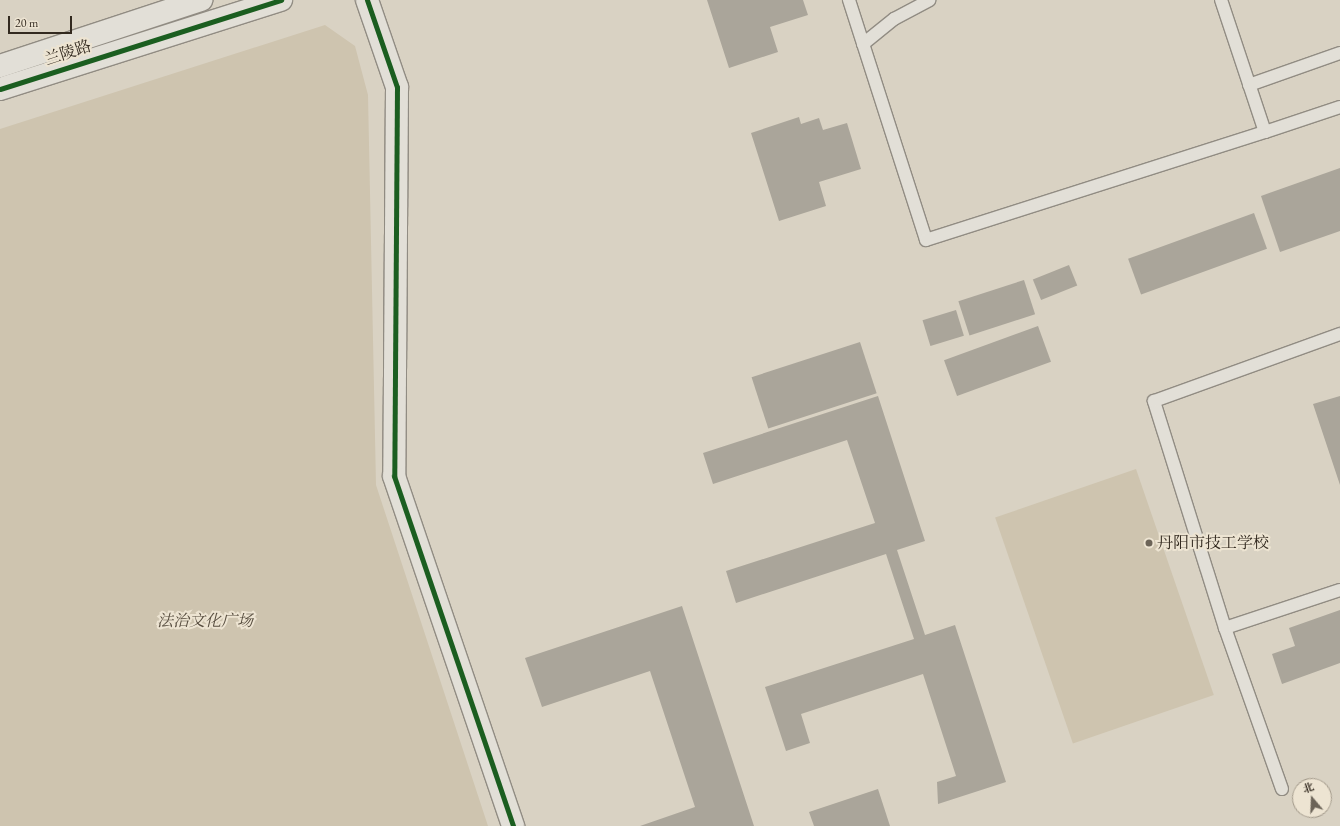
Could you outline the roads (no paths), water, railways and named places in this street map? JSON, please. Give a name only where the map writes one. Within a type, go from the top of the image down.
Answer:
[{"type":"street","name":"兰陵路","points":[[0,66],[201,0]]},
{"type":"street","name":"兰陵路","points":[[0,89],[281,0]]},
{"type":"street","points":[[367,0],[397,87],[394,476],[513,826]]},
{"type":"lane","points":[[849,0],[926,240],[1340,107]]},
{"type":"lane","points":[[863,44],[894,19],[929,0]]},
{"type":"lane","points":[[1221,0],[1265,132]]},
{"type":"lane","points":[[1249,85],[1340,53]]},
{"type":"lane","points":[[1282,789],[1225,628],[1154,401],[1340,334]]},
{"type":"lane","points":[[1225,628],[1340,590]]},
{"type":"place","name":"丹阳市技工学校","points":[[1149,543]]},
{"type":"park label","name":"法治文化广场","points":[[205,621]]}]
